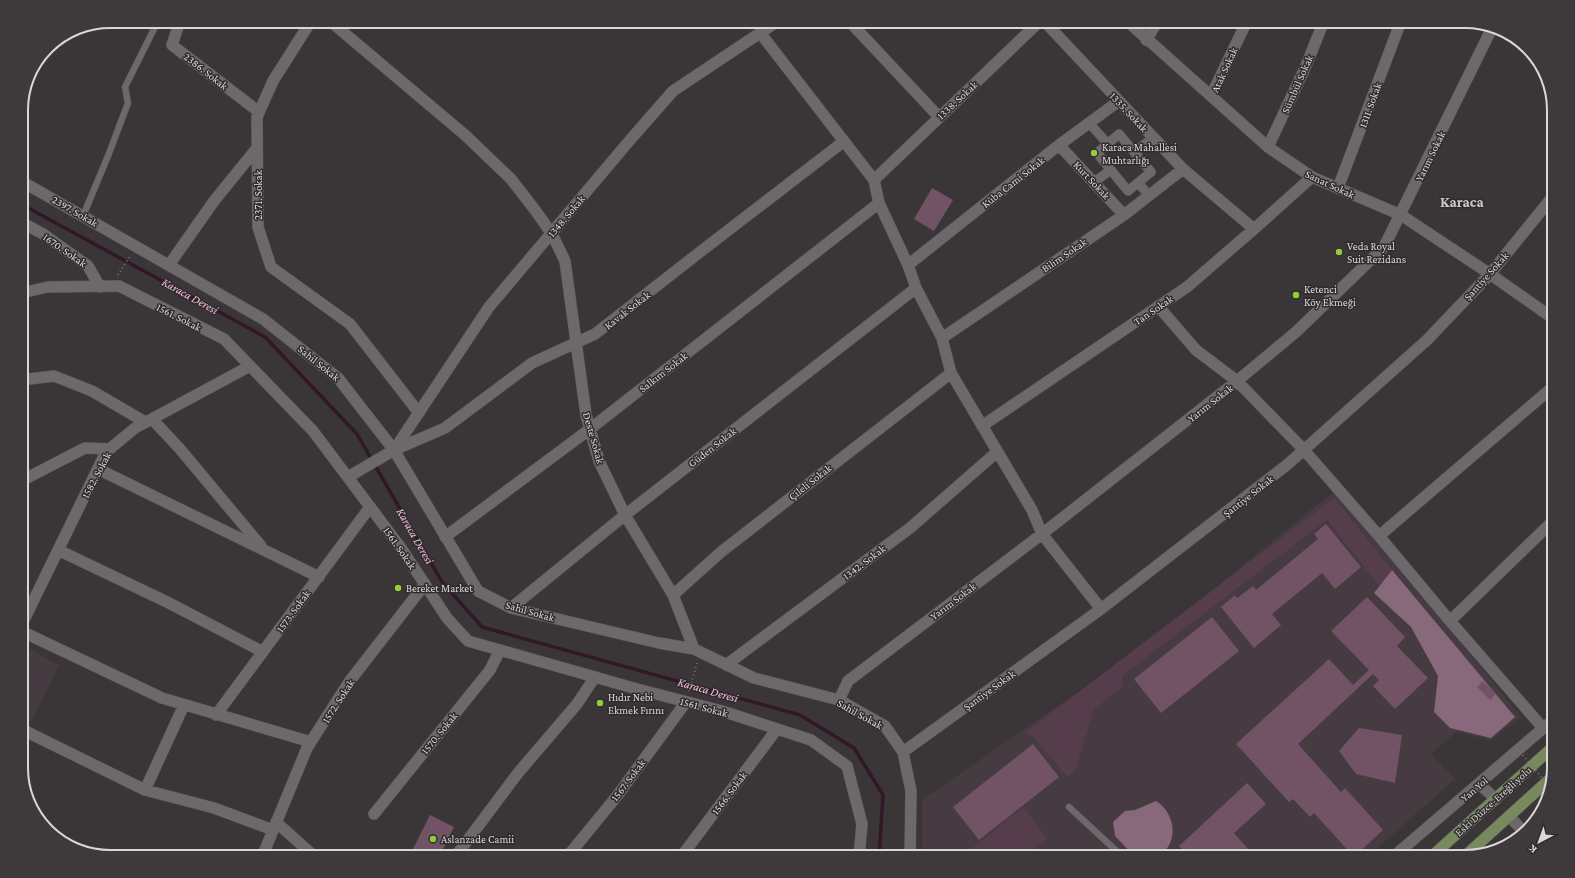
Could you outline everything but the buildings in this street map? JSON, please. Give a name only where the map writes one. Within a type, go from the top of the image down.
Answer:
[{"type":"main road","name":"Eski Düzce-Ereğli yolu","points":[[1439,850],[1547,752]]},
{"type":"main road","name":"Eski Düzce-Ereğli yolu","points":[[1472,849],[1545,783]]},
{"type":"street","name":"2386. Sokak","points":[[178,28],[172,45],[259,112]]},
{"type":"street","name":"2371. Sokak","points":[[307,28],[273,81],[257,117],[258,228],[271,267],[350,324],[419,413]]},
{"type":"street","name":"Deste Sokak","points":[[338,28],[465,135],[511,179],[552,234],[565,261],[586,415],[599,461],[625,515],[673,595],[697,650]]},
{"type":"street","name":"1348. Sokak","points":[[394,450],[489,307],[673,91],[768,28]]},
{"type":"street","points":[[856,28],[939,117]]},
{"type":"street","name":"1338. Sokak","points":[[874,180],[1033,28]]},
{"type":"street","name":"1335. Sokak","points":[[1051,28],[1183,170],[1254,229]]},
{"type":"street","name":"Sanat Sokak","points":[[1134,28],[1268,147],[1312,177],[1401,215],[1547,314]]},
{"type":"street","points":[[1146,40],[1154,28]]},
{"type":"street","name":"Atak Sokak","points":[[1211,96],[1244,28]]},
{"type":"street","name":"Sümbül Sokak","points":[[1268,147],[1306,68],[1321,28]]},
{"type":"street","name":"1311. Sokak","points":[[1338,188],[1398,28]]},
{"type":"street","name":"Yarım Sokak","points":[[839,700],[848,680],[1042,534],[1238,381],[1296,332],[1384,247],[1490,32]]},
{"type":"street","points":[[760,34],[874,180],[879,203],[908,264],[916,288],[942,338],[950,373],[1032,510],[1042,534],[1101,610]]},
{"type":"street","name":"Küba Cami Sokak","points":[[908,264],[1059,145],[1119,101]]},
{"type":"street","points":[[1089,123],[1108,144]]},
{"type":"street","points":[[1119,134],[1134,152],[1151,172],[1128,191],[1097,153],[1119,134]]},
{"type":"street","points":[[1134,152],[1153,138]]},
{"type":"street","name":"Kavak Sokak","points":[[348,477],[394,450],[445,428],[532,363],[595,334],[843,142]]},
{"type":"street","name":"Kurt Sokak","points":[[1059,145],[1124,215]]},
{"type":"street","points":[[169,264],[214,201],[258,148]]},
{"type":"street","points":[[1094,182],[1110,170]]},
{"type":"street","name":"Bilim Sokak","points":[[942,338],[1124,215],[1183,170]]},
{"type":"street","name":"Tan Sokak","points":[[982,426],[1187,287],[1312,177]]},
{"type":"street","points":[[1138,183],[1149,195]]},
{"type":"street","name":"2397. Sokak","points":[[28,185],[133,244]]},
{"type":"street","name":"Salkım Sokak","points":[[445,537],[590,429],[879,203]]},
{"type":"street","name":"Şantiye Sokak","points":[[904,752],[1101,610],[1288,464],[1427,340],[1490,274],[1547,204]]},
{"type":"street","name":"1670. Sokak","points":[[28,226],[43,234],[88,266],[100,286]]},
{"type":"street","name":"Sahil Sokak","points":[[133,244],[263,319],[338,378],[394,450],[478,591],[511,608],[659,643],[697,650],[754,678],[839,700],[885,726],[904,752],[911,791],[910,850]]},
{"type":"street","name":"1561. Sokak","points":[[28,291],[48,287],[119,286],[224,339],[313,431],[402,548],[447,618],[468,641],[722,711],[811,740],[847,766],[862,824],[860,850]]},
{"type":"street","name":"Güden Sokak","points":[[511,608],[625,515],[916,288]]},
{"type":"street","points":[[1158,306],[1196,350],[1238,381],[1304,450],[1543,728]]},
{"type":"street","name":"1582. Sokak","points":[[28,612],[106,452],[135,428],[250,366]]},
{"type":"street","name":"Çileli Sokak","points":[[673,595],[721,552],[950,373]]},
{"type":"street","points":[[28,379],[54,376],[92,391],[148,421],[180,449],[264,550]]},
{"type":"street","points":[[1379,536],[1547,392]]},
{"type":"street","points":[[28,476],[85,448],[110,449]]},
{"type":"street","name":"1342. Sokak","points":[[726,665],[910,528],[997,452]]},
{"type":"street","points":[[98,469],[318,577]]},
{"type":"street","name":"1573. Sokak","points":[[216,715],[370,506]]},
{"type":"street","points":[[1450,621],[1547,527]]},
{"type":"street","points":[[58,550],[167,602],[263,652]]},
{"type":"street","name":"1572. Sokak","points":[[265,850],[307,748],[349,682],[425,584]]},
{"type":"street","points":[[28,634],[162,698],[311,742]]},
{"type":"street","name":"1570. Sokak","points":[[374,814],[490,670],[500,650]]},
{"type":"street","points":[[460,850],[518,773],[577,704],[595,677]]},
{"type":"street","name":"1567. Sokak","points":[[573,850],[617,796],[686,702]]},
{"type":"street","points":[[145,790],[184,705]]},
{"type":"street","name":"Yan Yol","points":[[1401,850],[1547,725]]},
{"type":"street","name":"1566. Sokak","points":[[686,850],[777,729]]},
{"type":"street","points":[[28,732],[145,790],[214,808],[274,826],[306,850]]},
{"type":"street","points":[[1479,784],[1496,799]]},
{"type":"street","points":[[1509,816],[1519,827]]},
{"type":"lane","points":[[83,216],[108,156],[128,102],[125,87],[154,28]]},
{"type":"lane","points":[[1069,807],[1115,850]]},
{"type":"path","points":[[119,286],[118,274],[133,244]]},
{"type":"path","points":[[686,702],[697,650]]},
{"type":"path","points":[[1515,746],[1545,782]]},
{"type":"shaded area","points":[[1337,489],[1521,717],[1491,740],[1456,732],[1431,754],[1455,779],[1375,850],[922,850],[922,800],[1136,652]]},
{"type":"shaded area","points":[[1334,498],[1392,570],[1379,586],[1327,520],[1122,676],[1122,688],[1094,709],[1075,771],[1067,777],[1035,739],[1026,732]]},
{"type":"shaded area","points":[[1392,570],[1515,717],[1491,738],[1450,728],[1434,712],[1438,676],[1411,627],[1374,593]]},
{"type":"shaded area","points":[[28,649],[59,665],[31,722],[28,720]]},
{"type":"shaded area","points":[[1156,801],[1166,810],[1173,828],[1171,841],[1166,850],[1128,850],[1115,836],[1113,822],[1125,811],[1135,810]]},
{"type":"shaded area","points":[[1023,807],[1047,838],[1032,850],[970,850]]},
{"type":"waterway","name":"Karaca Deresi","points":[[28,208],[265,337],[357,434],[442,582],[482,627],[800,715],[854,748],[883,795],[879,850]]},
{"type":"place","name":"Karaca Mahallesi Muhtarlığı","points":[[1094,153]]},
{"type":"place","name":"Veda Royal Suit Rezidans","points":[[1339,252]]},
{"type":"place","name":"Ketenci Köy Ekmeği","points":[[1296,295]]},
{"type":"place","name":"Bereket Market","points":[[398,588]]},
{"type":"place","name":"Hıdır Nebi Ekmek Fırını","points":[[600,703]]},
{"type":"place","name":"Aslanzade Camii","points":[[433,839]]},
{"type":"district","name":"Karaca","points":[[1462,202]]}]
